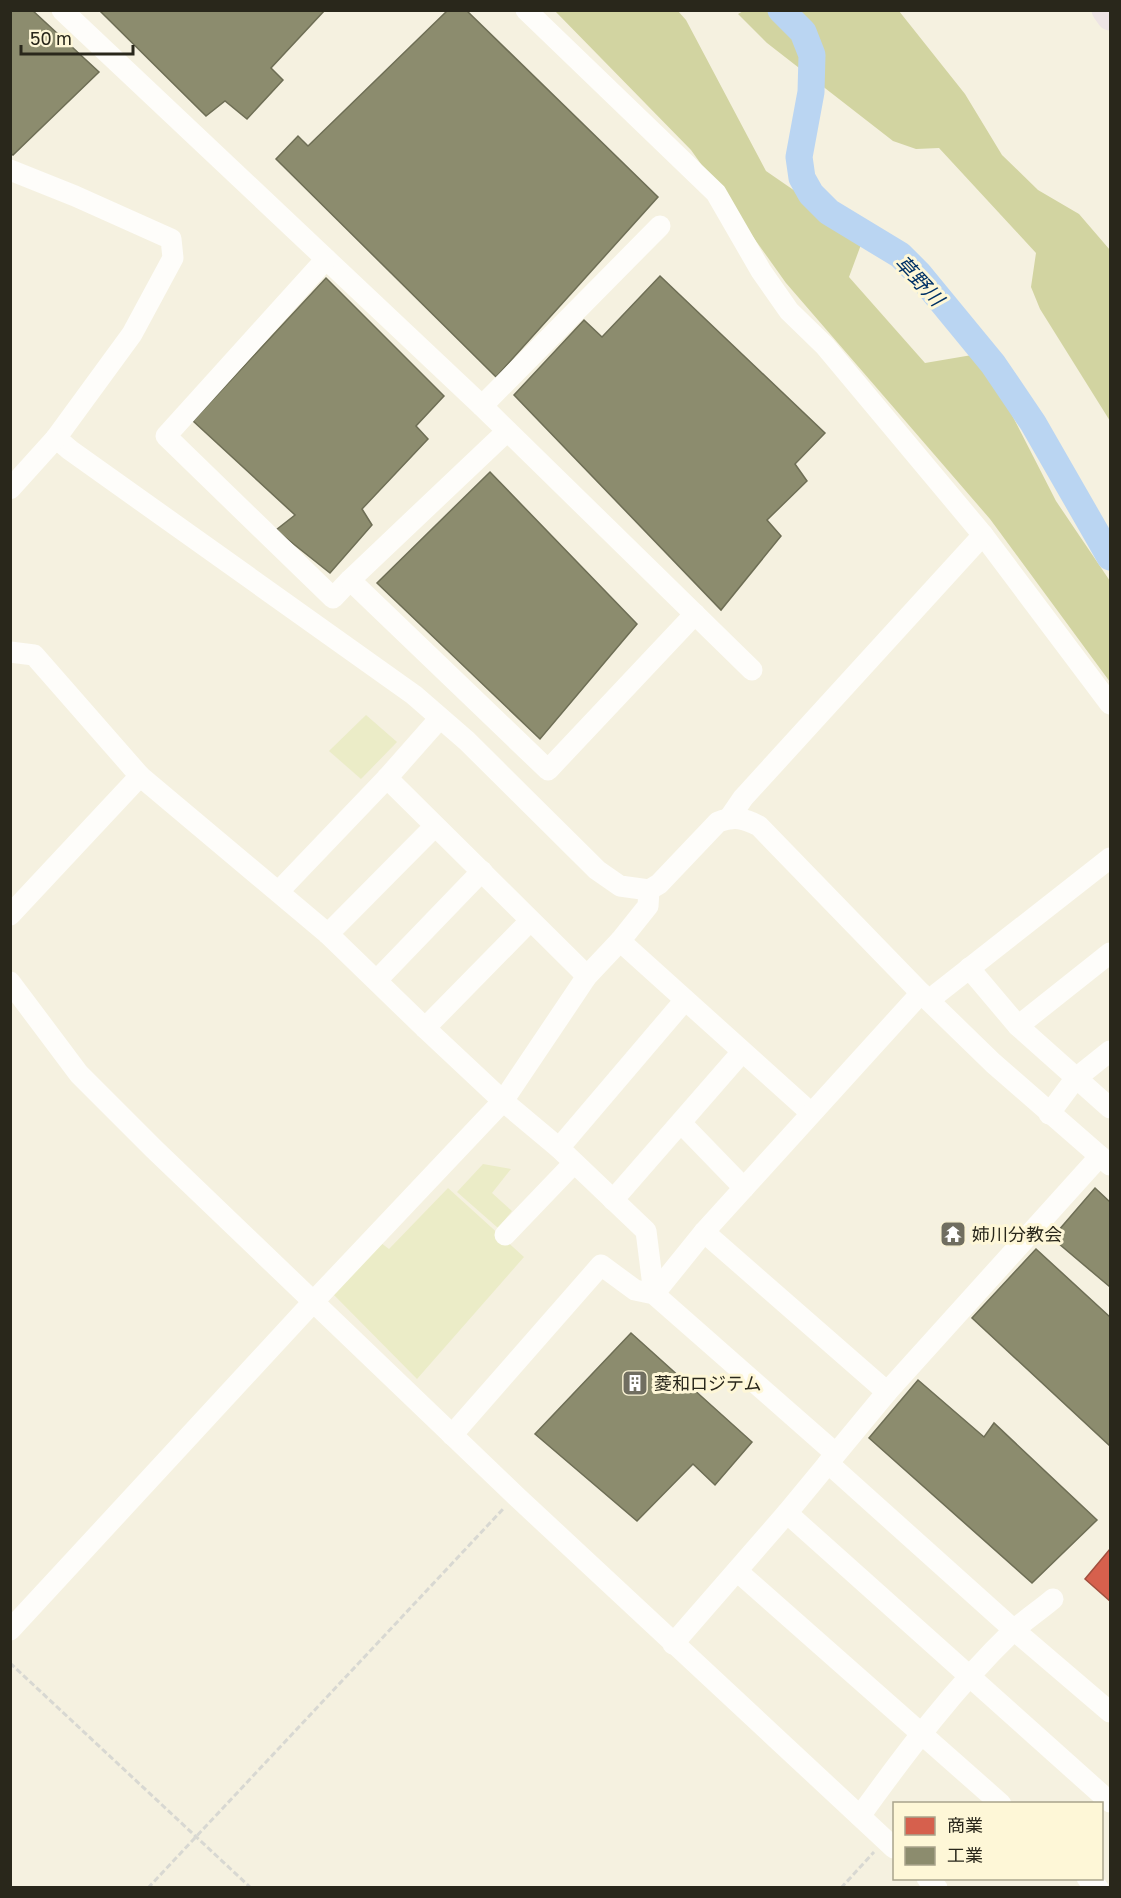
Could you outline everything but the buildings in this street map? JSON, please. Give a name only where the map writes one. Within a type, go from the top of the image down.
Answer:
[{"type":"main road","points":[[1105,10],[1110,17]]},
{"type":"street","points":[[62,10],[482,406],[752,670]]},
{"type":"street","points":[[526,10],[716,194],[761,271],[789,311],[825,346],[983,535],[1110,704]]},
{"type":"street","points":[[10,170],[171,239],[172,258],[132,334],[56,438],[10,489]]},
{"type":"street","points":[[482,406],[660,226]]},
{"type":"street","points":[[326,260],[166,436],[333,598],[507,430]]},
{"type":"street","points":[[56,438],[79,457],[414,696],[467,741],[597,870],[621,886],[649,890],[658,884],[718,822],[730,817],[746,819],[759,826],[925,997],[993,1063],[1105,1161],[887,1392],[787,1513],[673,1644]]},
{"type":"street","points":[[730,817],[744,798],[983,535]]},
{"type":"street","points":[[350,580],[548,770],[695,614]]},
{"type":"street","points":[[10,652],[34,655],[140,776],[328,934],[503,1101],[574,1162],[646,1231],[654,1294]]},
{"type":"street","points":[[279,891],[387,778],[440,718]]},
{"type":"street","points":[[10,915],[140,776]]},
{"type":"street","points":[[387,778],[587,976]]},
{"type":"street","points":[[328,934],[434,826]]},
{"type":"street","points":[[654,1294],[704,1232],[810,1113],[925,997],[969,968],[1110,858]]},
{"type":"street","points":[[377,980],[482,871]]},
{"type":"street","points":[[10,1630],[314,1301],[503,1101],[587,976],[620,941],[648,906],[649,890]]},
{"type":"street","points":[[425,1028],[530,921]]},
{"type":"street","points":[[620,941],[810,1113]]},
{"type":"street","points":[[1018,1026],[1110,953]]},
{"type":"street","points":[[969,968],[1018,1026],[1110,1108]]},
{"type":"street","points":[[10,982],[79,1074],[516,1496],[890,1844]]},
{"type":"street","points":[[558,1148],[685,1000]]},
{"type":"street","points":[[1049,1114],[1075,1078],[1110,1051]]},
{"type":"street","points":[[613,1200],[742,1052]]},
{"type":"street","points":[[681,1123],[744,1188]]},
{"type":"street","points":[[506,1235],[574,1162]]},
{"type":"street","points":[[704,1232],[887,1392]]},
{"type":"street","points":[[452,1435],[601,1265],[635,1290],[654,1294],[1014,1630],[1110,1712]]},
{"type":"street","points":[[787,1513],[1110,1802]]},
{"type":"street","points":[[737,1571],[1000,1802]]},
{"type":"street","points":[[860,1816],[920,1734],[969,1677],[1014,1630],[1053,1599]]},
{"type":"path","points":[[148,1887],[516,1496]]},
{"type":"path","points":[[10,1663],[251,1887]]},
{"type":"path","points":[[841,1887],[890,1844]]},
{"type":"green space","points":[[745,10],[899,11],[965,94],[1002,155],[1038,190],[1079,214],[1110,250],[1110,421],[1040,309],[1031,287],[1036,253],[939,148],[916,149],[893,141],[767,43],[738,14]]},
{"type":"green space","points":[[555,11],[678,11],[686,20],[766,171],[795,191],[815,181],[862,242],[849,277],[925,363],[972,355],[989,370],[1056,501],[1110,581],[1110,682],[990,519],[786,283],[691,150]]},
{"type":"green space","points":[[366,715],[397,742],[361,779],[329,751]]},
{"type":"green space","points":[[483,1164],[511,1169],[492,1193],[512,1211],[498,1228],[457,1192]]},
{"type":"green space","points":[[448,1188],[524,1257],[417,1379],[331,1292],[373,1237],[389,1249]]},
{"type":"waterway","name":"草野川","points":[[781,10],[803,32],[812,55],[811,92],[799,157],[802,178],[811,194],[829,212],[900,255],[919,274],[993,364],[1033,423],[1110,557]]},
{"type":"place","name":"姉川分教会","points":[[953,1234]]},
{"type":"place","name":"菱和ロジテム","points":[[635,1383]]}]
